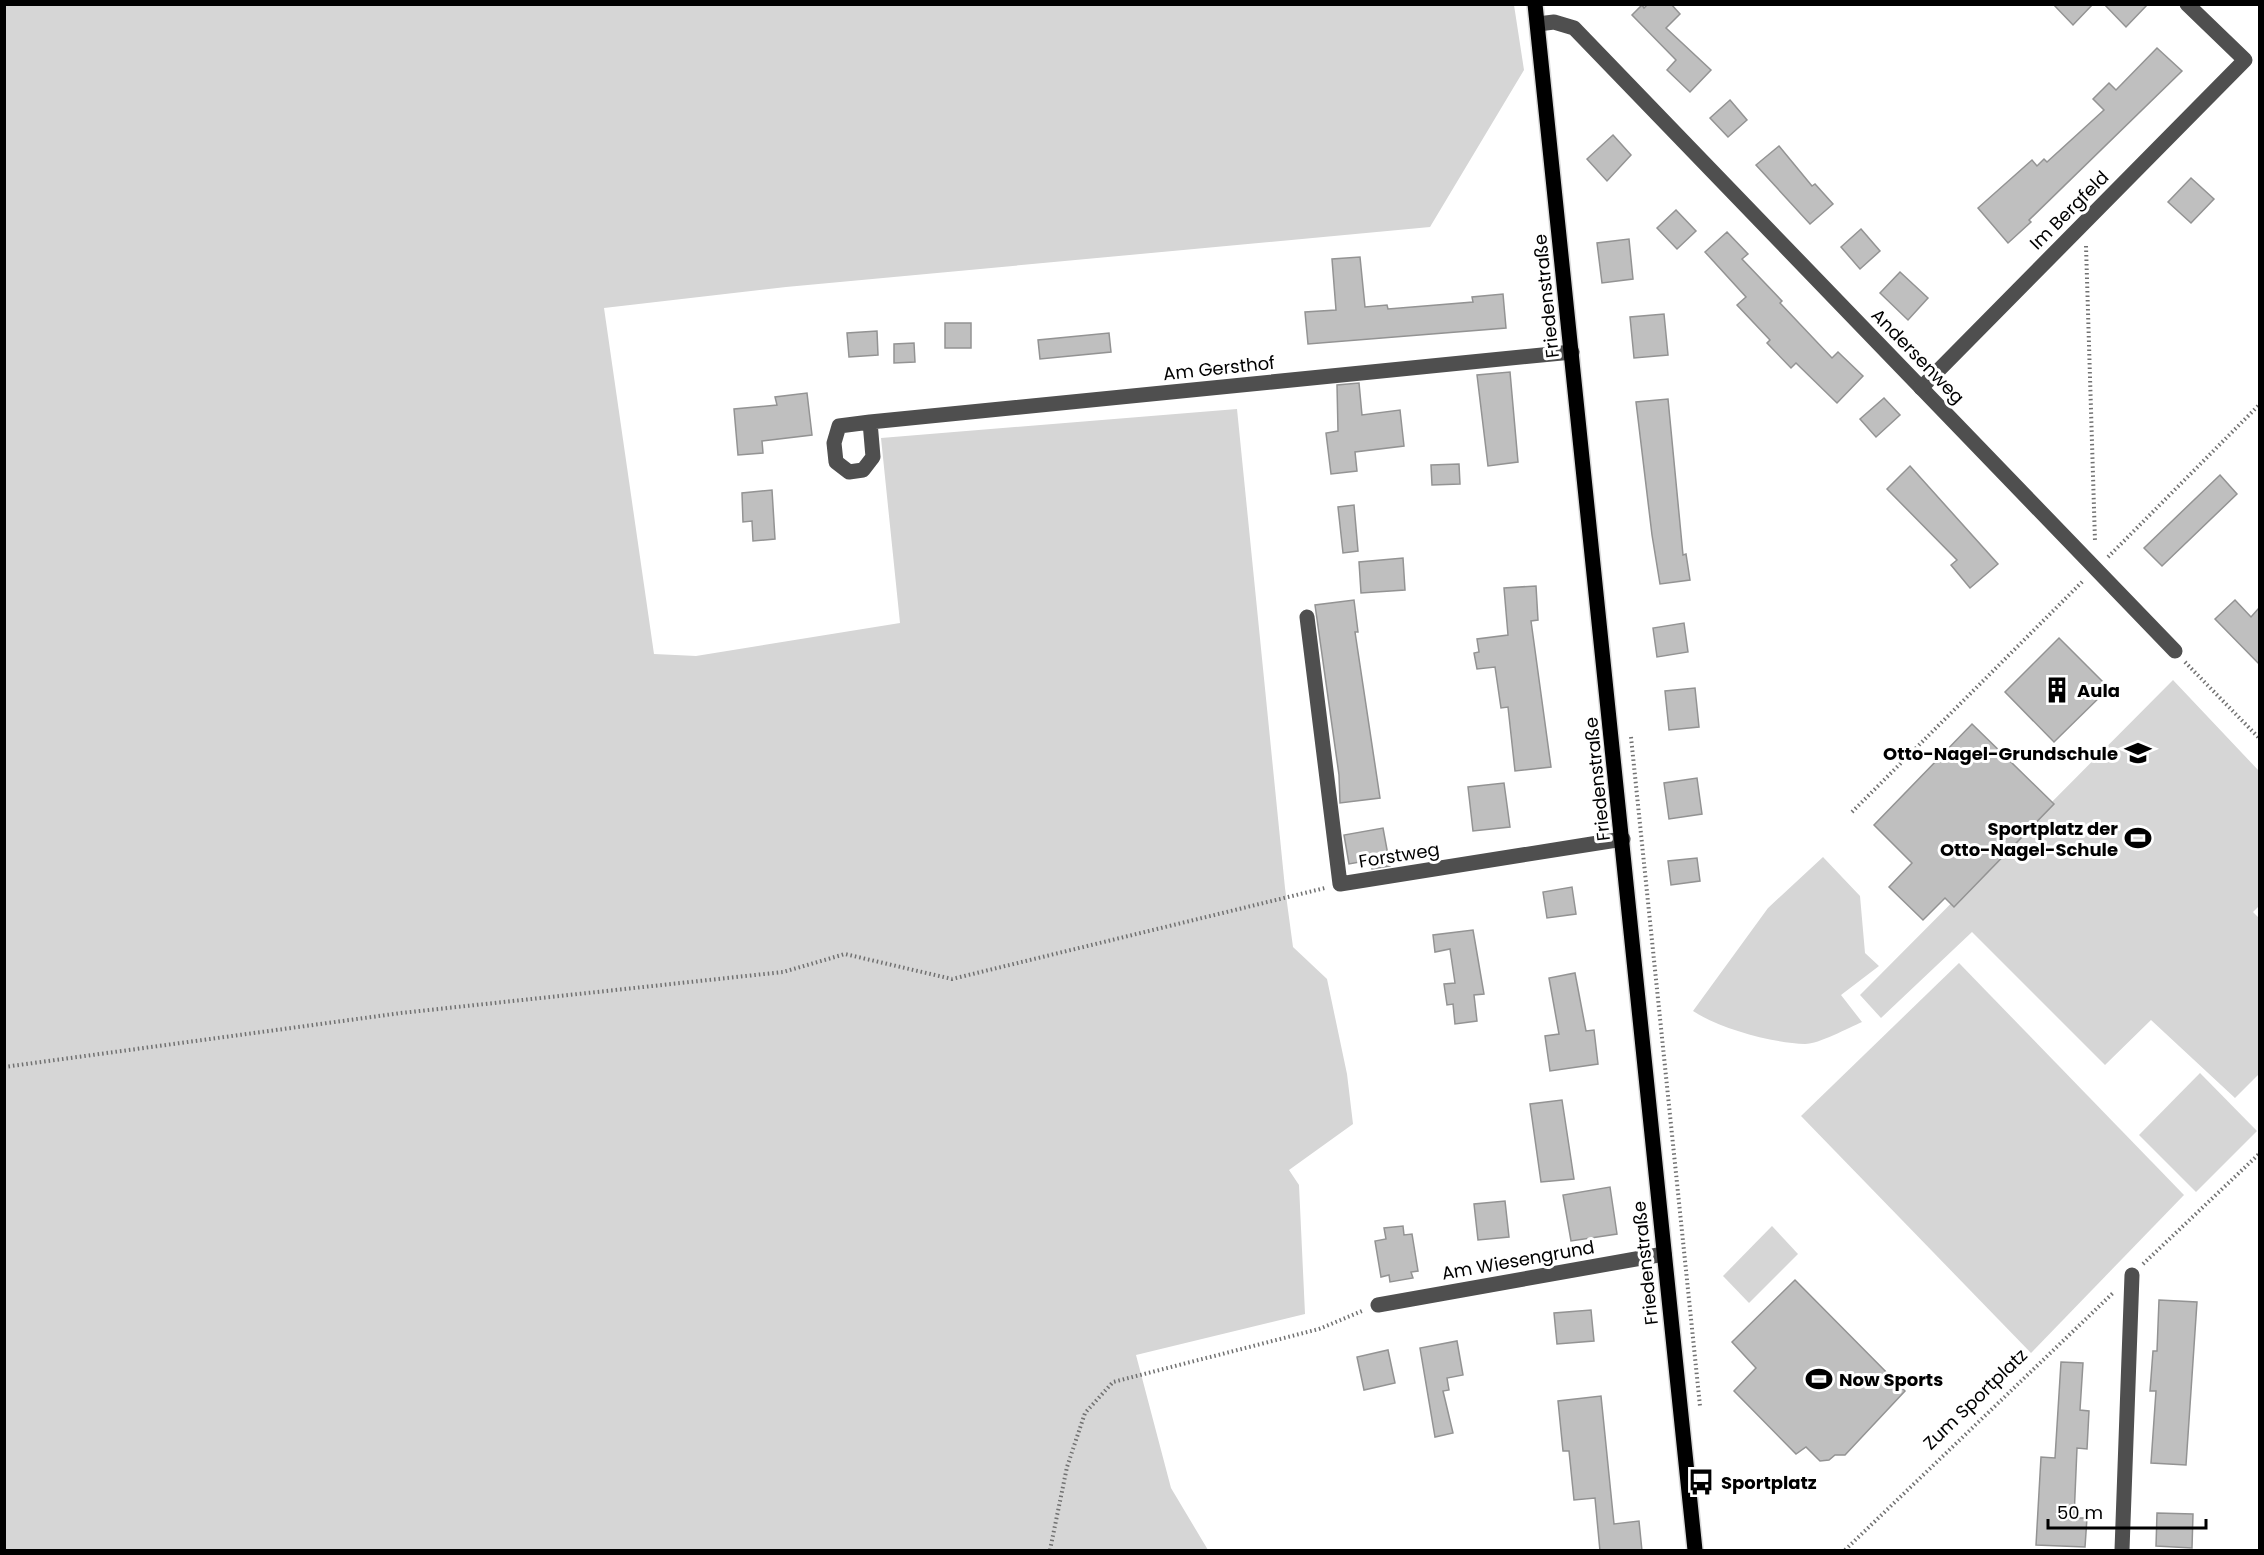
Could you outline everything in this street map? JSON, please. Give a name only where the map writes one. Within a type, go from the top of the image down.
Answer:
[{"type":"main road","name":"Friedenstraße","points":[[1535,4],[1695,1551]]},
{"type":"street","name":"Im Bergfeld","points":[[1921,388],[2245,60],[2187,4]]},
{"type":"street","name":"Andersenweg","points":[[1538,24],[1554,22],[1574,28],[2175,651]]},
{"type":"street","name":"Am Gersthof","points":[[870,422],[1572,352]]},
{"type":"street","name":"Forstweg","points":[[1306,616],[1340,884],[1623,839]]},
{"type":"street","name":"Am Wiesengrund","points":[[1378,1305],[1664,1254]]},
{"type":"street","points":[[2122,1551],[2132,1275]]},
{"type":"path","points":[[2085,222],[2096,569]]},
{"type":"path","points":[[1852,812],[2259,404]]},
{"type":"path","points":[[2175,651],[2259,739]]},
{"type":"path","points":[[4,1067],[401,1013],[783,972],[845,954],[952,979],[1340,884]]},
{"type":"path","name":"Zum Sportplatz","points":[[1845,1551],[2259,1152]]},
{"type":"path","points":[[1050,1551],[1067,1467],[1085,1413],[1113,1382],[1319,1329],[1378,1305]]},
{"type":"shaded area","points":[[5,4],[1514,5],[1524,70],[1430,227],[786,287],[604,308],[654,654],[696,656],[900,623],[881,438],[1237,409],[1285,888],[1293,947],[1327,979],[1347,1074],[1353,1124],[1289,1170],[1299,1185],[1305,1314],[1136,1355],[1171,1488],[1208,1550],[5,1550]]},
{"type":"shaded area","name":"Sportplatz der Otto-Nagel-Schule","points":[[2173,680],[2259,771],[2260,905],[2253,912],[2260,919],[2259,1074],[2235,1098],[2151,1020],[2105,1065],[1972,932],[1881,1018],[1860,995]]},
{"type":"shaded area","points":[[1823,857],[1860,896],[1865,953],[1879,966],[1841,995],[1862,1022],[1825,1039],[1805,1044],[1747,1034],[1717,1024],[1693,1011],[1768,908]]},
{"type":"shaded area","points":[[1959,963],[2184,1195],[2031,1353],[1801,1116]]},
{"type":"shaded area","points":[[2200,1073],[2257,1131],[2196,1192],[2139,1135]]},
{"type":"shaded area","points":[[1772,1226],[1798,1254],[1749,1303],[1723,1276]]},
{"type":"building","points":[[1648,4],[1671,4],[1680,14],[1666,28],[1711,70],[1690,92],[1667,70],[1676,60],[1632,15],[1642,5],[1644,8]]},
{"type":"building","points":[[2053,4],[2093,4],[2073,25]]},
{"type":"building","points":[[2104,4],[2148,4],[2126,27]]},
{"type":"building","points":[[2157,48],[2182,71],[2008,243],[1978,208],[2032,160],[2037,166],[2044,159],[2047,162],[2104,110],[2093,99],[2109,83],[2116,90]]},
{"type":"building","points":[[1730,100],[1747,120],[1728,137],[1710,118]]},
{"type":"building","points":[[1613,135],[1631,155],[1607,181],[1587,159]]},
{"type":"building","points":[[1779,146],[1812,186],[1815,184],[1833,204],[1810,224],[1756,165]]},
{"type":"building","points":[[2191,178],[2214,199],[2191,223],[2168,202]]},
{"type":"building","points":[[1676,210],[1696,231],[1677,249],[1657,228]]},
{"type":"building","points":[[1861,229],[1880,251],[1860,269],[1841,247]]},
{"type":"building","points":[[1727,232],[1748,254],[1742,259],[1782,301],[1780,303],[1832,358],[1838,352],[1863,376],[1837,403],[1796,363],[1791,368],[1767,343],[1770,340],[1737,305],[1746,297],[1705,252]]},
{"type":"building","points":[[1629,239],[1633,279],[1602,283],[1597,243]]},
{"type":"building","points":[[1360,257],[1365,307],[1387,305],[1388,309],[1473,302],[1472,297],[1503,294],[1506,328],[1308,344],[1305,312],[1336,310],[1332,259]]},
{"type":"building","points":[[1900,272],[1928,298],[1908,320],[1880,293]]},
{"type":"building","points":[[1664,314],[1668,355],[1634,358],[1630,317]]},
{"type":"building","points":[[945,323],[971,323],[971,348],[945,348]]},
{"type":"building","points":[[877,331],[878,355],[849,357],[847,333]]},
{"type":"building","points":[[1109,333],[1111,352],[1040,359],[1038,340]]},
{"type":"building","points":[[914,343],[915,362],[894,363],[894,344]]},
{"type":"building","points":[[1510,372],[1518,462],[1488,466],[1477,375]]},
{"type":"building","points":[[1359,383],[1362,415],[1400,410],[1404,446],[1355,452],[1357,471],[1331,474],[1326,433],[1338,431],[1337,385]]},
{"type":"building","points":[[807,393],[812,435],[762,441],[763,453],[738,455],[734,409],[777,405],[775,397]]},
{"type":"building","points":[[1884,398],[1900,415],[1876,437],[1860,419]]},
{"type":"building","points":[[1668,399],[1683,555],[1686,554],[1690,580],[1660,584],[1636,402]]},
{"type":"building","points":[[1459,464],[1460,484],[1432,485],[1431,465]]},
{"type":"building","points":[[1910,466],[1998,564],[1970,588],[1951,565],[1957,560],[1887,489]]},
{"type":"building","points":[[2220,475],[2237,494],[2162,566],[2144,548]]},
{"type":"building","points":[[772,490],[775,539],[753,541],[752,521],[743,522],[742,493]]},
{"type":"building","points":[[1354,505],[1358,551],[1343,553],[1338,507]]},
{"type":"building","points":[[1403,558],[1405,590],[1361,593],[1359,562]]},
{"type":"building","points":[[1536,586],[1538,620],[1531,621],[1551,767],[1515,771],[1508,707],[1501,708],[1495,667],[1477,669],[1474,653],[1479,652],[1477,639],[1508,635],[1504,588]]},
{"type":"building","points":[[1354,600],[1358,632],[1355,632],[1380,798],[1340,803],[1339,775],[1315,605]]},
{"type":"building","points":[[2235,600],[2251,617],[2259,608],[2259,664],[2215,619]]},
{"type":"building","points":[[1684,623],[1688,652],[1657,657],[1653,628]]},
{"type":"building","name":"Aula","points":[[2059,638],[2109,688],[2054,742],[2005,692]]},
{"type":"building","points":[[1695,688],[1699,727],[1669,730],[1665,691]]},
{"type":"building","points":[[1972,724],[2054,804],[1954,907],[1945,898],[1923,920],[1889,887],[1912,863],[1874,825]]},
{"type":"building","points":[[1697,778],[1702,814],[1669,819],[1664,783]]},
{"type":"building","points":[[1504,783],[1510,827],[1473,831],[1468,787]]},
{"type":"building","points":[[1383,828],[1390,866],[1372,869],[1371,860],[1349,864],[1344,835]]},
{"type":"building","points":[[1697,858],[1700,881],[1671,885],[1668,861]]},
{"type":"building","points":[[1572,887],[1576,914],[1547,918],[1543,892]]},
{"type":"building","points":[[1473,930],[1484,994],[1474,995],[1477,1021],[1455,1024],[1453,1004],[1447,1005],[1444,984],[1455,983],[1450,949],[1435,952],[1433,935]]},
{"type":"building","points":[[1575,973],[1586,1031],[1594,1030],[1598,1064],[1550,1071],[1545,1036],[1559,1034],[1549,978]]},
{"type":"building","points":[[1562,1100],[1574,1179],[1541,1182],[1530,1104]]},
{"type":"building","points":[[1610,1187],[1617,1234],[1571,1241],[1563,1195]]},
{"type":"building","points":[[1505,1201],[1509,1237],[1478,1240],[1474,1204]]},
{"type":"building","points":[[1403,1226],[1404,1235],[1412,1234],[1418,1271],[1411,1272],[1413,1278],[1390,1282],[1389,1275],[1381,1277],[1375,1241],[1386,1239],[1384,1228]]},
{"type":"building","name":"Now Sports","points":[[1795,1280],[1905,1391],[1845,1455],[1835,1455],[1829,1460],[1820,1461],[1806,1447],[1796,1454],[1734,1391],[1756,1368],[1732,1342]]},
{"type":"building","points":[[2159,1300],[2197,1302],[2186,1465],[2151,1463],[2156,1391],[2150,1391],[2153,1351],[2157,1351]]},
{"type":"building","points":[[1591,1310],[1594,1341],[1557,1344],[1554,1313]]},
{"type":"building","points":[[1457,1341],[1463,1375],[1447,1378],[1449,1390],[1443,1391],[1453,1433],[1435,1437],[1420,1348]]},
{"type":"building","points":[[1388,1350],[1395,1383],[1364,1390],[1357,1357]]},
{"type":"building","points":[[2061,1362],[2083,1363],[2080,1410],[2089,1411],[2087,1449],[2077,1448],[2074,1518],[2087,1518],[2085,1547],[2036,1545],[2041,1457],[2055,1458]]},
{"type":"building","points":[[1601,1396],[1614,1524],[1639,1521],[1642,1551],[1600,1551],[1595,1498],[1574,1500],[1569,1451],[1563,1451],[1558,1401]]},
{"type":"building","points":[[2157,1513],[2193,1514],[2192,1548],[2156,1546]]},
{"type":"place","name":"Aula","points":[[2057,690]]},
{"type":"place","name":"Otto-Nagel-Grundschule","points":[[2138,753]]},
{"type":"place","name":"Sportplatz der Otto-Nagel-Schule","points":[[2138,838]]},
{"type":"place","name":"Now Sports","points":[[1819,1379]]},
{"type":"place","name":"Sportplatz","points":[[1701,1482]]}]
